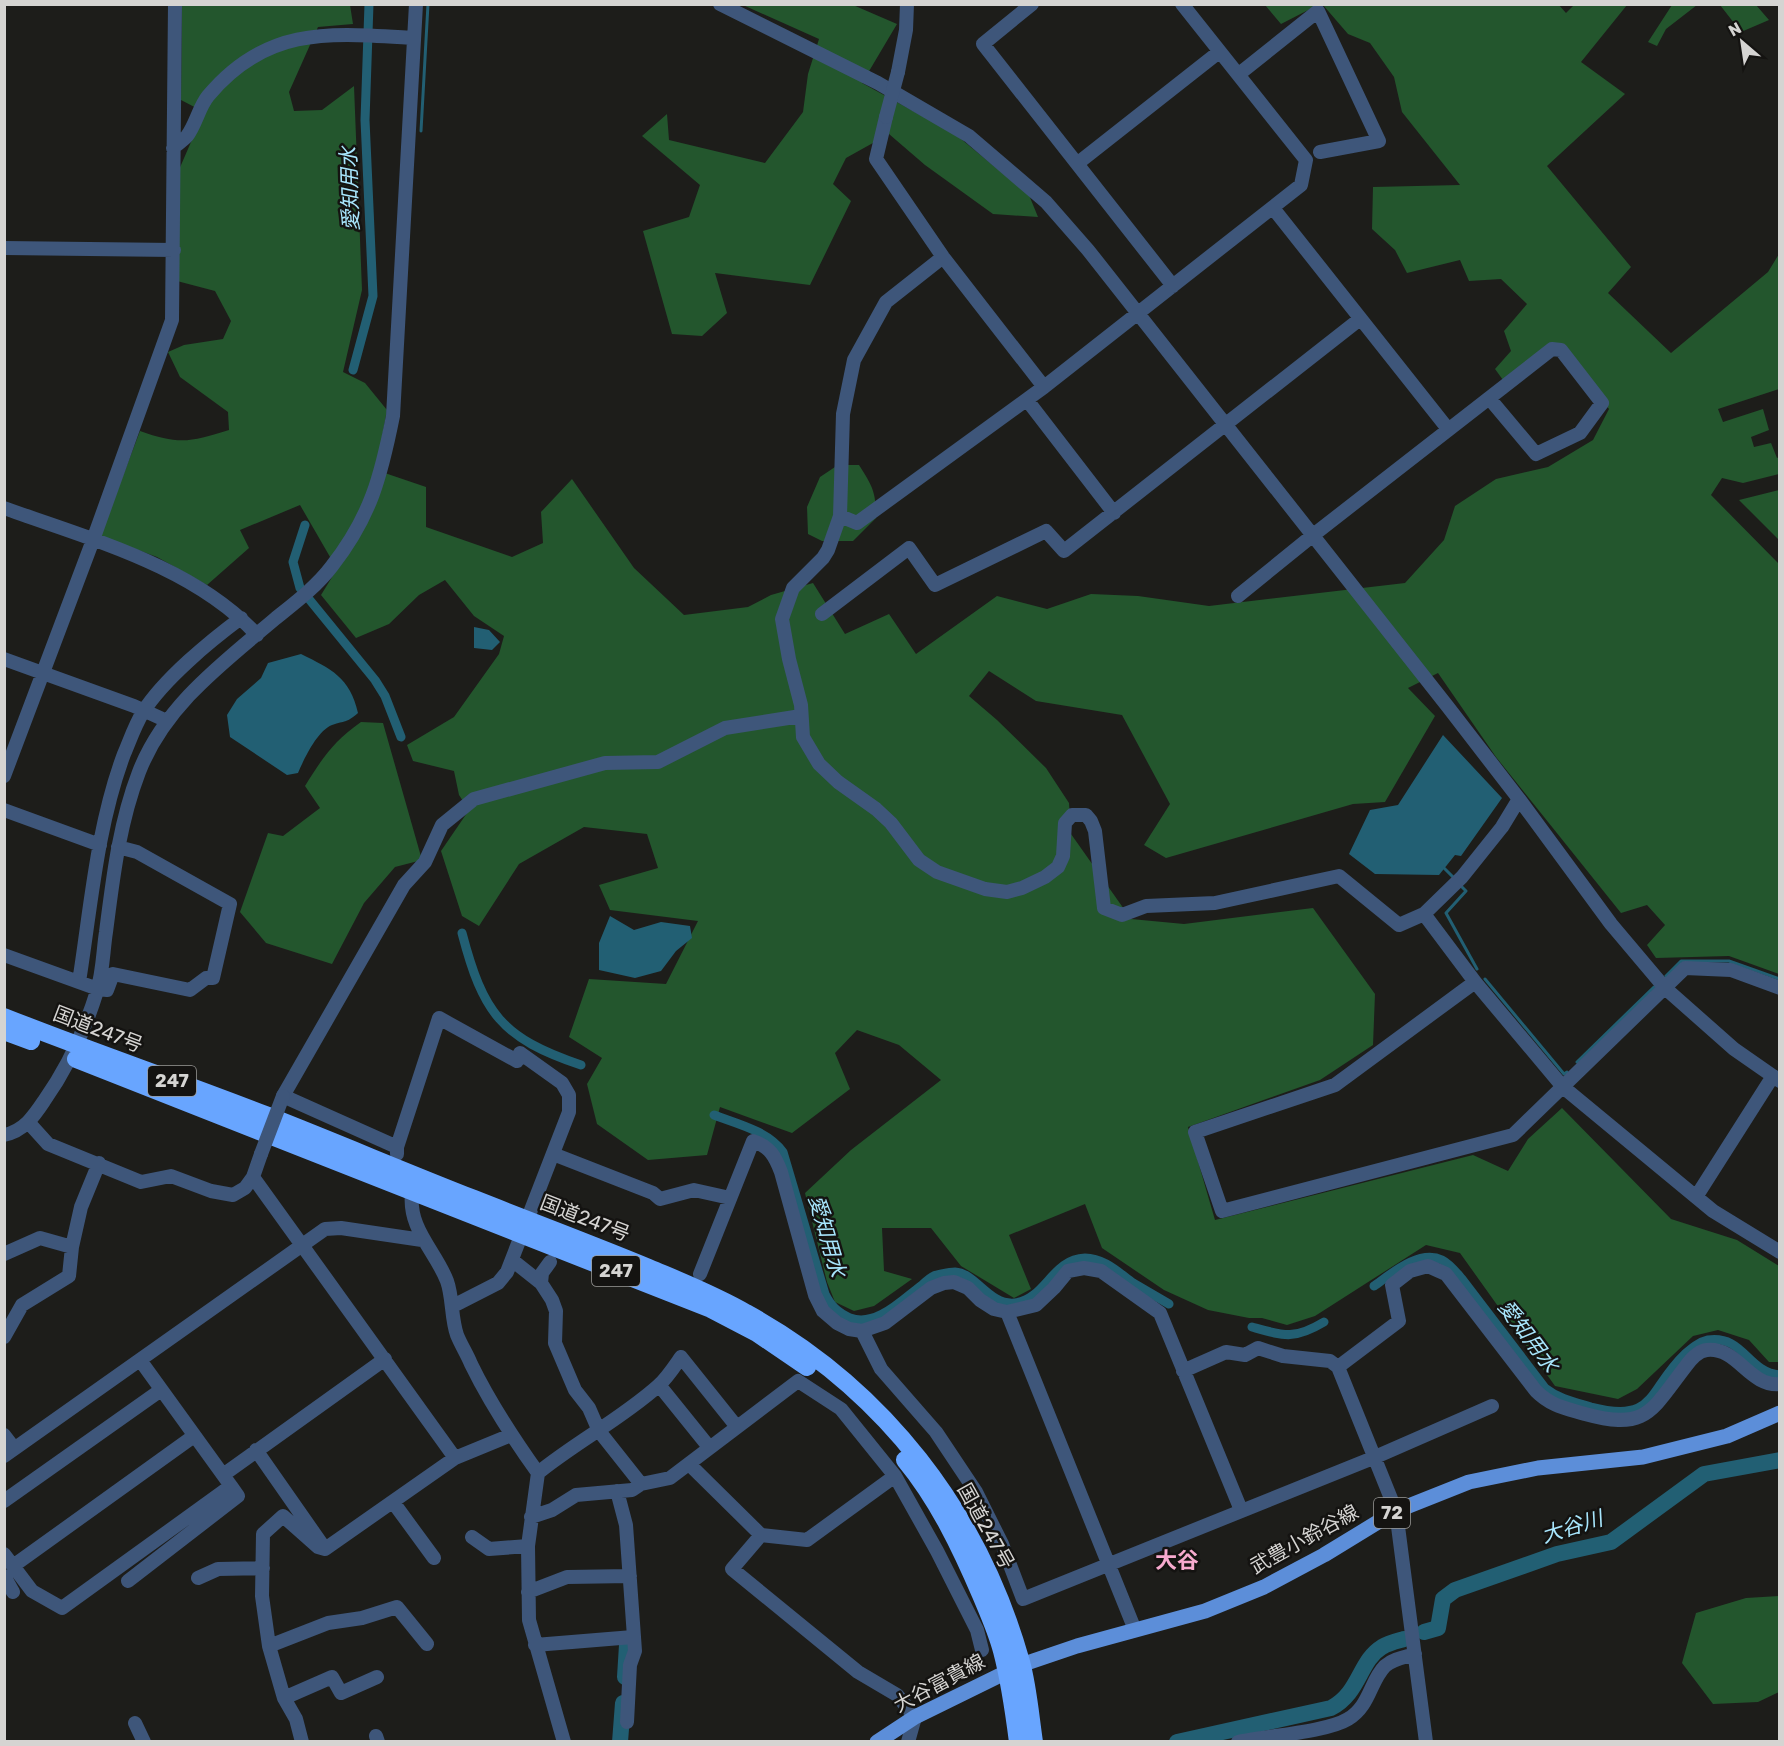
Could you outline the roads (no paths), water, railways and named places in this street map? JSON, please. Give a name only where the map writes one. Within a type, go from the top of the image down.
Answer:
[{"type":"highway","name":"国道247号","points":[[4,1017],[73,1051],[412,1193],[525,1227],[696,1288],[743,1310],[807,1352],[849,1384],[892,1426],[950,1501],[972,1537],[992,1581],[1034,1742]]},
{"type":"highway","name":"国道247号","points":[[4,1031],[73,1051],[268,1116],[398,1169],[525,1227]]},
{"type":"highway","name":"国道247号","points":[[1014,1668],[1013,1698],[1018,1742]]},
{"type":"main road","name":"武豊小鈴谷線","points":[[1014,1668],[1135,1630],[1205,1611],[1264,1587],[1324,1555],[1396,1511],[1469,1482],[1538,1468],[1643,1456],[1728,1436],[1779,1413]]},
{"type":"main road","name":"大谷富貴線","points":[[877,1742],[915,1717],[1014,1668]]},
{"type":"street","points":[[4,776],[93,540],[172,320],[175,4]]},
{"type":"street","points":[[4,1135],[29,1123],[63,1074],[98,989],[125,813],[139,771],[154,741],[194,688],[298,601],[332,566],[358,528],[382,471],[393,416],[416,4]]},
{"type":"street","points":[[720,4],[868,78],[969,136],[1046,202],[1088,250],[1519,799],[1611,924],[1665,988],[1734,1048],[1776,1079],[1696,1197]]},
{"type":"street","points":[[907,4],[906,30],[898,72],[876,159],[942,257],[1044,387]]},
{"type":"street","points":[[1032,4],[983,44],[1173,286]]},
{"type":"street","points":[[840,516],[857,523],[1027,400],[1301,184],[1306,160],[1182,4]]},
{"type":"street","points":[[1239,74],[1318,10],[1379,141],[1320,152]]},
{"type":"street","points":[[173,148],[186,136],[207,97],[237,67],[253,56],[280,44],[307,36],[340,33],[414,38]]},
{"type":"street","points":[[1078,163],[1220,52]]},
{"type":"street","points":[[1273,208],[1448,429]]},
{"type":"street","points":[[4,248],[174,250]]},
{"type":"street","points":[[942,257],[886,302],[854,360],[843,414],[840,516],[828,550],[793,588],[782,618],[789,659],[801,705],[803,737],[819,764],[838,782],[876,809],[891,823],[919,860],[937,872],[986,889],[1007,892],[1022,888],[1046,877],[1058,867],[1063,856],[1065,823],[1072,815],[1086,815],[1092,821],[1095,831],[1104,908],[1111,912],[1122,915],[1146,906],[1215,903],[1340,876],[1399,925],[1424,914],[1462,877],[1502,827],[1519,799]]},
{"type":"street","points":[[822,614],[909,548],[935,585],[1046,531],[1064,551],[1360,319]]},
{"type":"street","points":[[1238,596],[1448,429],[1552,349],[1561,350],[1602,402],[1580,433],[1536,454],[1489,398]]},
{"type":"street","points":[[1027,400],[1114,513]]},
{"type":"street","points":[[4,508],[157,566],[208,593],[241,618],[257,635]]},
{"type":"street","points":[[79,982],[110,794],[130,738],[144,710],[166,684],[241,618]]},
{"type":"street","points":[[4,659],[144,710],[167,721]]},
{"type":"street","points":[[29,1123],[48,1144],[141,1182],[171,1176],[211,1191],[233,1195],[245,1188],[253,1177],[283,1096],[404,885],[425,862],[442,825],[474,799],[605,763],[658,762],[725,729],[801,716]]},
{"type":"street","points":[[4,810],[100,845]]},
{"type":"street","points":[[4,955],[98,989],[107,990],[113,974],[190,990],[206,978],[213,978],[230,904],[136,852],[118,847]]},
{"type":"street","points":[[1424,914],[1475,982],[1563,1087],[1713,1211],[1779,1252]]},
{"type":"street","points":[[1475,982],[1335,1085],[1195,1132],[1222,1211],[1513,1135],[1685,968],[1731,970],[1779,988]]},
{"type":"street","points":[[398,1169],[397,1147],[439,1018],[517,1061],[520,1053],[562,1083],[569,1095],[569,1112],[507,1272],[498,1283],[453,1306]]},
{"type":"street","points":[[283,1096],[397,1147]]},
{"type":"street","points":[[700,1274],[753,1141],[764,1144],[774,1154],[815,1295],[823,1311],[849,1329],[862,1331],[885,1323],[931,1288],[944,1283],[954,1282],[968,1288],[987,1304],[1007,1312],[1036,1305],[1068,1271],[1084,1268],[1101,1271],[1160,1313],[1241,1510]]},
{"type":"street","points":[[553,1154],[653,1193],[660,1199],[694,1190],[730,1198]]},
{"type":"street","points":[[4,1337],[22,1305],[69,1276],[72,1247],[81,1207],[99,1163]]},
{"type":"street","points":[[253,1177],[455,1458]]},
{"type":"street","points":[[412,1193],[410,1206],[422,1240],[446,1280],[457,1333],[485,1392],[538,1473]]},
{"type":"street","points":[[4,1435],[9,1452],[325,1229],[340,1228],[422,1240]]},
{"type":"street","points":[[4,1254],[40,1238],[72,1247]]},
{"type":"street","points":[[512,1260],[541,1283],[556,1311],[555,1343],[575,1390],[589,1408],[599,1431],[642,1484]]},
{"type":"street","points":[[541,1283],[542,1273],[549,1262]]},
{"type":"street","points":[[1338,1367],[1399,1321],[1392,1285],[1410,1271],[1428,1266],[1446,1274],[1536,1391],[1548,1403],[1611,1421],[1632,1420],[1648,1413],[1693,1357],[1705,1350],[1717,1350],[1730,1354],[1758,1380],[1779,1384]]},
{"type":"street","points":[[1007,1312],[1135,1630]]},
{"type":"street","points":[[862,1331],[881,1369],[936,1432],[976,1492],[1002,1544],[1023,1599],[1373,1458],[1492,1406]]},
{"type":"street","points":[[1183,1371],[1226,1352],[1245,1355],[1258,1348],[1283,1356],[1330,1360],[1338,1367],[1396,1511],[1426,1742]]},
{"type":"street","points":[[564,1742],[529,1620],[528,1545],[538,1473],[560,1455],[599,1431],[659,1385],[681,1357],[737,1427]]},
{"type":"street","points":[[9,1571],[32,1591],[62,1608],[226,1481],[256,1450],[385,1359]]},
{"type":"street","points":[[128,1581],[238,1496],[140,1360]]},
{"type":"street","points":[[531,1517],[552,1510],[576,1495],[632,1490],[642,1484],[670,1478],[798,1380],[841,1410],[895,1476],[977,1630],[982,1650]]},
{"type":"street","points":[[659,1385],[709,1448]]},
{"type":"street","points":[[4,1501],[161,1390]]},
{"type":"street","points":[[302,1742],[296,1719],[284,1698],[269,1646],[262,1596],[263,1534],[284,1516],[318,1547],[326,1549],[455,1458],[511,1435]]},
{"type":"street","points":[[9,1571],[194,1436]]},
{"type":"street","points":[[256,1450],[326,1549]]},
{"type":"street","points":[[689,1464],[761,1535],[807,1540],[895,1476]]},
{"type":"street","points":[[617,1491],[626,1525],[635,1651],[630,1665],[627,1722]]},
{"type":"street","points":[[393,1502],[434,1558]]},
{"type":"street","points":[[761,1535],[732,1569],[858,1672],[897,1695],[915,1717],[908,1742]]},
{"type":"street","points":[[472,1537],[489,1549],[528,1545]]},
{"type":"street","points":[[4,1554],[13,1592]]},
{"type":"street","points":[[198,1578],[218,1569],[263,1568]]},
{"type":"street","points":[[528,1592],[567,1577],[630,1576]]},
{"type":"street","points":[[269,1646],[328,1623],[362,1618],[397,1607],[427,1644]]},
{"type":"street","points":[[535,1645],[633,1637]]},
{"type":"street","points":[[1238,1742],[1326,1727],[1348,1719],[1363,1706],[1384,1667],[1398,1658],[1415,1654]]},
{"type":"street","points":[[284,1698],[332,1677],[341,1694],[377,1677]]},
{"type":"street","points":[[135,1722],[144,1742]]},
{"type":"water","points":[[474,627],[489,630],[500,642],[492,650],[474,648]]},
{"type":"water","points":[[301,654],[321,664],[344,682],[358,713],[348,720],[326,728],[312,746],[298,773],[287,775],[230,737],[227,715],[237,699],[261,678],[268,663]]},
{"type":"water","points":[[1443,735],[1502,798],[1461,856],[1455,855],[1439,875],[1375,874],[1349,854],[1370,810],[1398,805]]},
{"type":"water","points":[[610,916],[634,930],[661,922],[690,926],[692,938],[676,951],[661,971],[635,978],[599,970],[599,943]]},
{"type":"waterway","name":"愛知用水","points":[[353,370],[373,296],[365,120],[369,4]]},
{"type":"waterway","points":[[421,131],[428,4]]},
{"type":"waterway","name":"愛知用水","points":[[305,525],[293,562],[300,588],[375,680],[385,696],[401,737]]},
{"type":"waterway","points":[[1444,868],[1454,878]]},
{"type":"waterway","points":[[1460,885],[1466,891],[1446,913],[1477,969]]},
{"type":"waterway","name":"愛知用水","points":[[462,933],[478,984],[499,1019],[532,1044],[581,1065]]},
{"type":"waterway","points":[[1666,976],[1681,961],[1729,961],[1780,979]]},
{"type":"waterway","points":[[1485,979],[1564,1074],[1567,1072]]},
{"type":"waterway","points":[[1577,1062],[1654,987]]},
{"type":"waterway","name":"愛知用水","points":[[714,1115],[761,1133],[783,1152],[825,1294],[835,1308],[850,1318],[860,1320],[879,1316],[933,1276],[953,1272],[970,1278],[998,1300],[1015,1303],[1026,1300],[1034,1294],[1064,1265],[1085,1258],[1105,1263],[1169,1304]]},
{"type":"waterway","name":"愛知用水","points":[[1374,1286],[1415,1260],[1433,1257],[1442,1260],[1462,1279],[1545,1388],[1561,1398],[1591,1407],[1612,1411],[1628,1411],[1640,1407],[1656,1391],[1685,1354],[1708,1340],[1730,1343],[1760,1368],[1780,1375]]},
{"type":"waterway","name":"愛知用水","points":[[1252,1327],[1289,1335],[1305,1332],[1324,1322]]},
{"type":"waterway","name":"大谷川","points":[[1424,1632],[1438,1628],[1443,1599],[1455,1590],[1557,1554],[1611,1542],[1704,1474],[1780,1460]]},
{"type":"waterway","name":"大谷川","points":[[1177,1742],[1331,1708],[1348,1694],[1374,1653],[1387,1644],[1404,1639]]},
{"type":"waterway","points":[[625,1677],[627,1645]]},
{"type":"waterway","points":[[620,1742],[623,1703]]},
{"type":"district","name":"大谷","points":[[1177,1560]]}]
